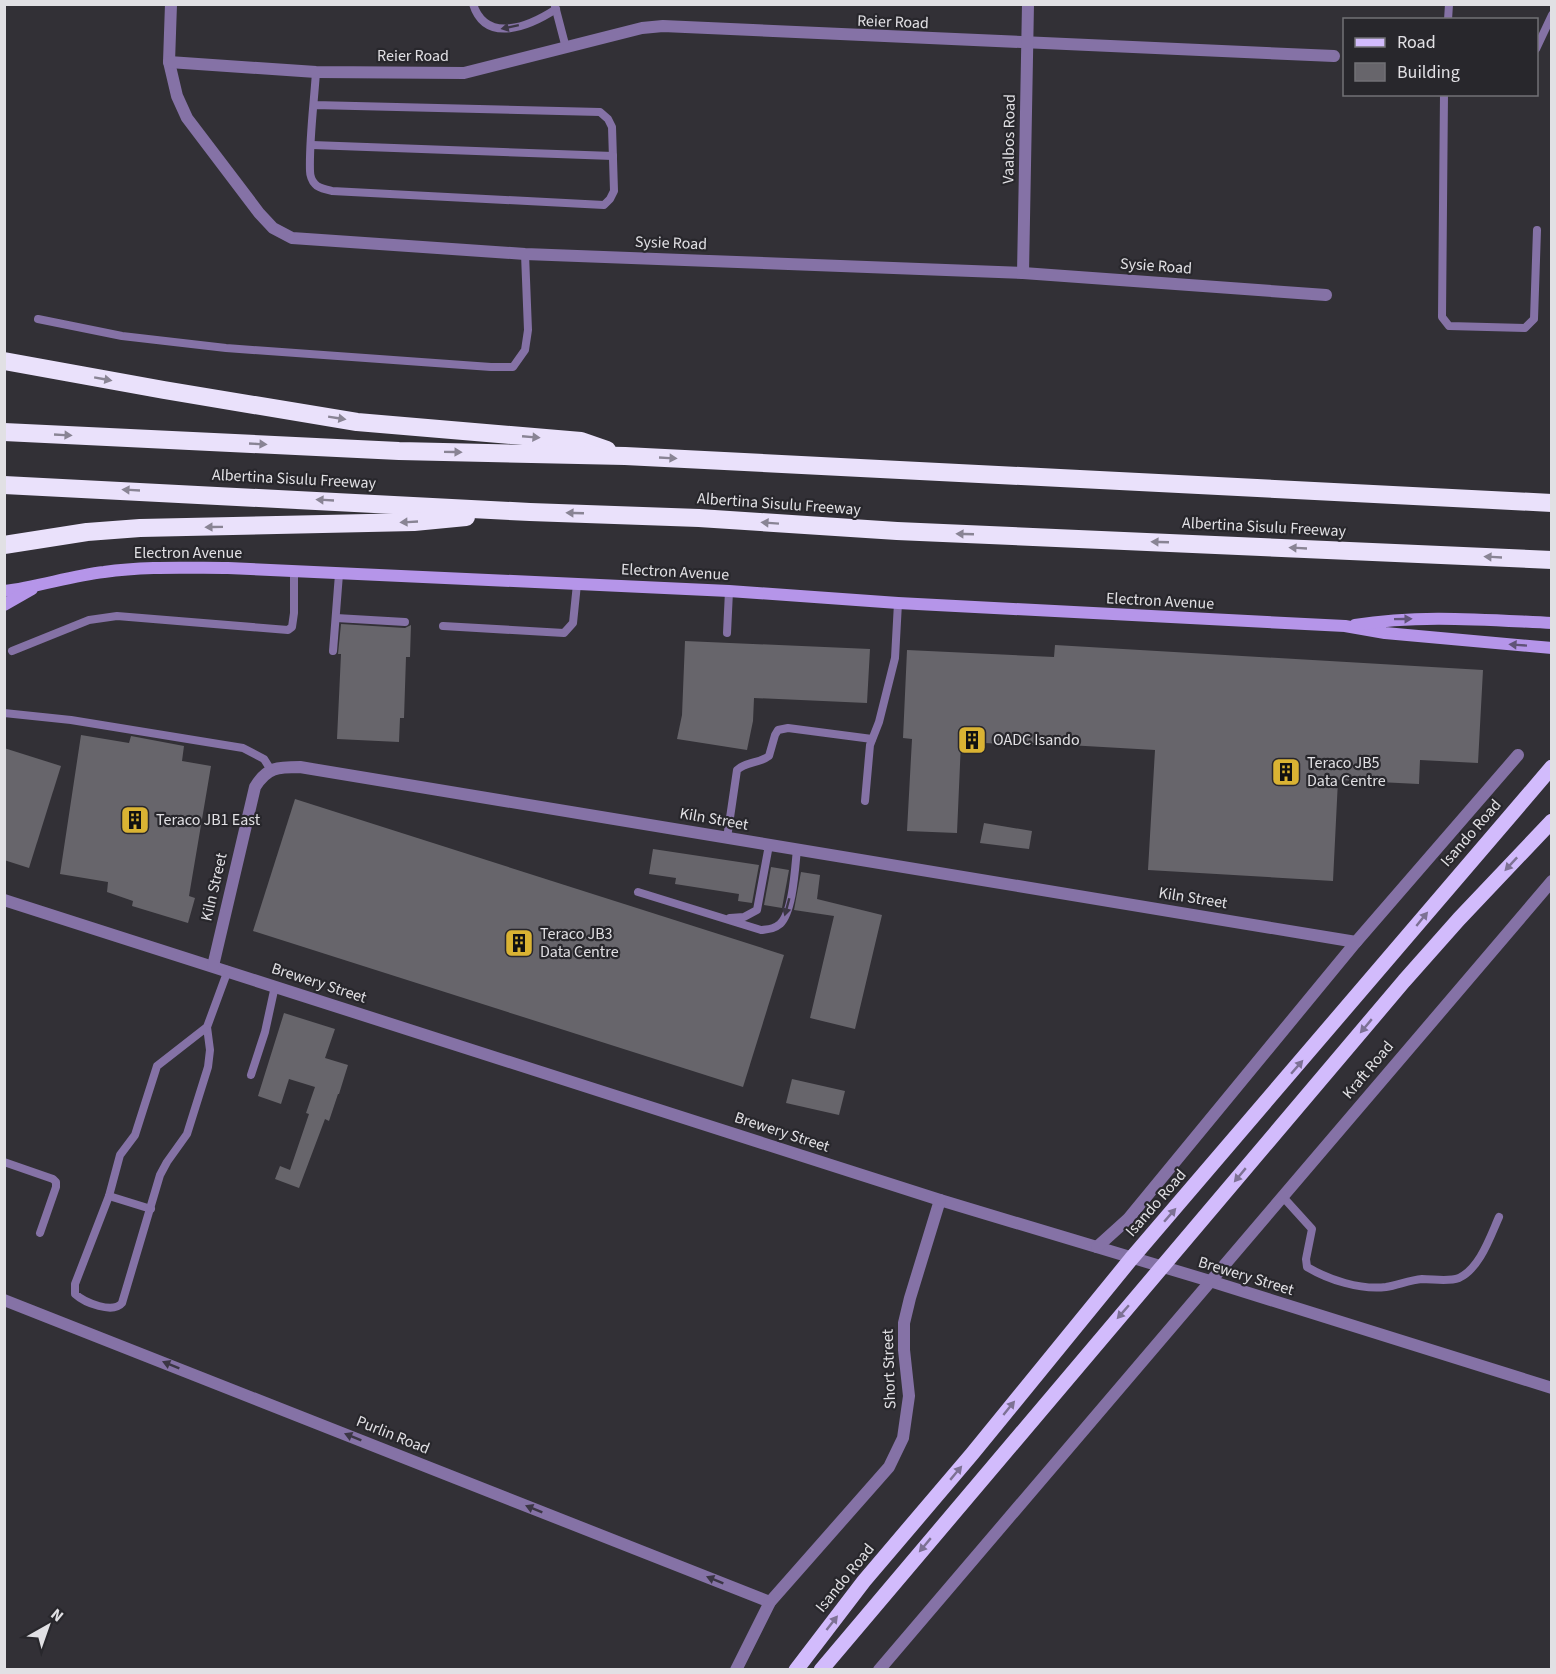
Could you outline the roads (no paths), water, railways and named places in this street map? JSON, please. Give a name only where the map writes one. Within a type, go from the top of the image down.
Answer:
[{"type":"highway","points":[[4,361],[357,422],[581,441],[625,456]]},
{"type":"highway","name":"Albertina Sisulu Freeway","points":[[4,432],[399,451],[625,456],[1551,503]]},
{"type":"highway","name":"Albertina Sisulu Freeway","points":[[4,484],[531,512],[699,518],[909,531],[1551,560]]},
{"type":"highway","points":[[4,545],[87,532],[140,528],[414,522],[531,512]]},
{"type":"main road","name":"Electron Avenue","points":[[4,591],[36,587],[58,580],[101,572],[141,568],[228,568],[729,591],[898,603],[1345,626],[1385,633],[1551,648]]},
{"type":"main road","points":[[4,605],[36,587]]},
{"type":"main road","name":"Electron Avenue","points":[[1345,626],[1384,620],[1551,623]]},
{"type":"main road","name":"Isando Road","points":[[796,1670],[864,1581],[972,1454],[1131,1259],[1551,767]]},
{"type":"main road","points":[[821,1670],[1404,981],[1551,821]]},
{"type":"street","name":"Sysie Road","points":[[171,4],[169,62],[177,96],[187,118],[249,201],[281,234],[292,238],[525,254],[1023,273],[1326,295]]},
{"type":"street","name":"Vaalbos Road","points":[[1023,273],[1028,4]]},
{"type":"street","name":"Reier Road","points":[[169,62],[316,72],[464,73],[642,28],[663,26],[902,39],[1027,42],[1334,56]]},
{"type":"street","points":[[1097,1248],[1128,1219],[1356,942],[1518,755]]},
{"type":"street","name":"Kiln Street","points":[[213,966],[252,797],[260,780],[271,770],[300,767],[1356,942]]},
{"type":"street","name":"Kraft Road","points":[[1210,1281],[1551,881]]},
{"type":"street","name":"Brewery Street","points":[[4,900],[940,1200],[1210,1281],[1551,1388]]},
{"type":"street","name":"Short Street","points":[[770,1602],[889,1467],[903,1438],[909,1396],[904,1350],[904,1323],[940,1200]]},
{"type":"street","points":[[879,1670],[1210,1281]]},
{"type":"street","name":"Purlin Road","points":[[4,1300],[770,1602]]},
{"type":"street","points":[[736,1670],[770,1602]]},
{"type":"lane","points":[[473,4],[482,22],[495,30],[508,29],[541,19],[556,7],[566,48]]},
{"type":"lane","points":[[1538,44],[1551,15]]},
{"type":"lane","points":[[314,105],[600,112],[608,119],[612,127],[614,191],[604,205],[332,191],[321,188],[314,184],[310,174],[312,145],[314,105],[316,72]]},
{"type":"lane","points":[[1444,96],[1442,317],[1449,326],[1525,328],[1530,325],[1534,319],[1538,230]]},
{"type":"lane","points":[[312,145],[613,156]]},
{"type":"lane","points":[[38,319],[122,336],[226,348],[513,367],[525,350],[528,330],[525,254]]},
{"type":"lane","points":[[12,651],[88,620],[117,616],[288,630],[292,627],[294,613],[294,571]]},
{"type":"lane","points":[[333,651],[339,574]]},
{"type":"lane","points":[[443,626],[564,633],[573,623],[577,584]]},
{"type":"lane","points":[[727,633],[729,591]]},
{"type":"lane","points":[[865,801],[870,745],[879,723],[895,658],[898,603]]},
{"type":"lane","points":[[336,618],[405,622]]},
{"type":"lane","points":[[4,713],[71,720],[243,748],[264,759],[271,770]]},
{"type":"lane","points":[[727,838],[737,770],[743,764],[763,760],[770,756],[778,730],[788,728],[872,739]]},
{"type":"lane","points":[[726,919],[744,916],[757,910],[769,845]]},
{"type":"lane","points":[[638,892],[762,930],[771,929],[778,926],[788,909],[797,849]]},
{"type":"lane","points":[[207,1027],[157,1066],[135,1135],[120,1155],[109,1196],[74,1289],[75,1294],[80,1298],[108,1308],[116,1308],[122,1303],[163,1169],[187,1134],[208,1067],[210,1050],[207,1027],[228,970]]},
{"type":"lane","points":[[251,1075],[265,1032],[275,986]]},
{"type":"lane","points":[[4,1162],[56,1182],[40,1233]]},
{"type":"lane","points":[[109,1196],[150,1209]]},
{"type":"lane","points":[[1282,1197],[1295,1208],[1312,1229],[1306,1259],[1307,1267],[1325,1278],[1369,1287],[1386,1287],[1420,1279],[1459,1278],[1471,1268],[1484,1249],[1499,1217]]},
{"type":"place","name":"OADC Isando","points":[[972,740]]},
{"type":"place","name":"Teraco JB5 Data Centre","points":[[1286,772]]},
{"type":"place","name":"Teraco JB1 East","points":[[135,820]]},
{"type":"place","name":"Teraco JB3 Data Centre","points":[[519,943]]}]
